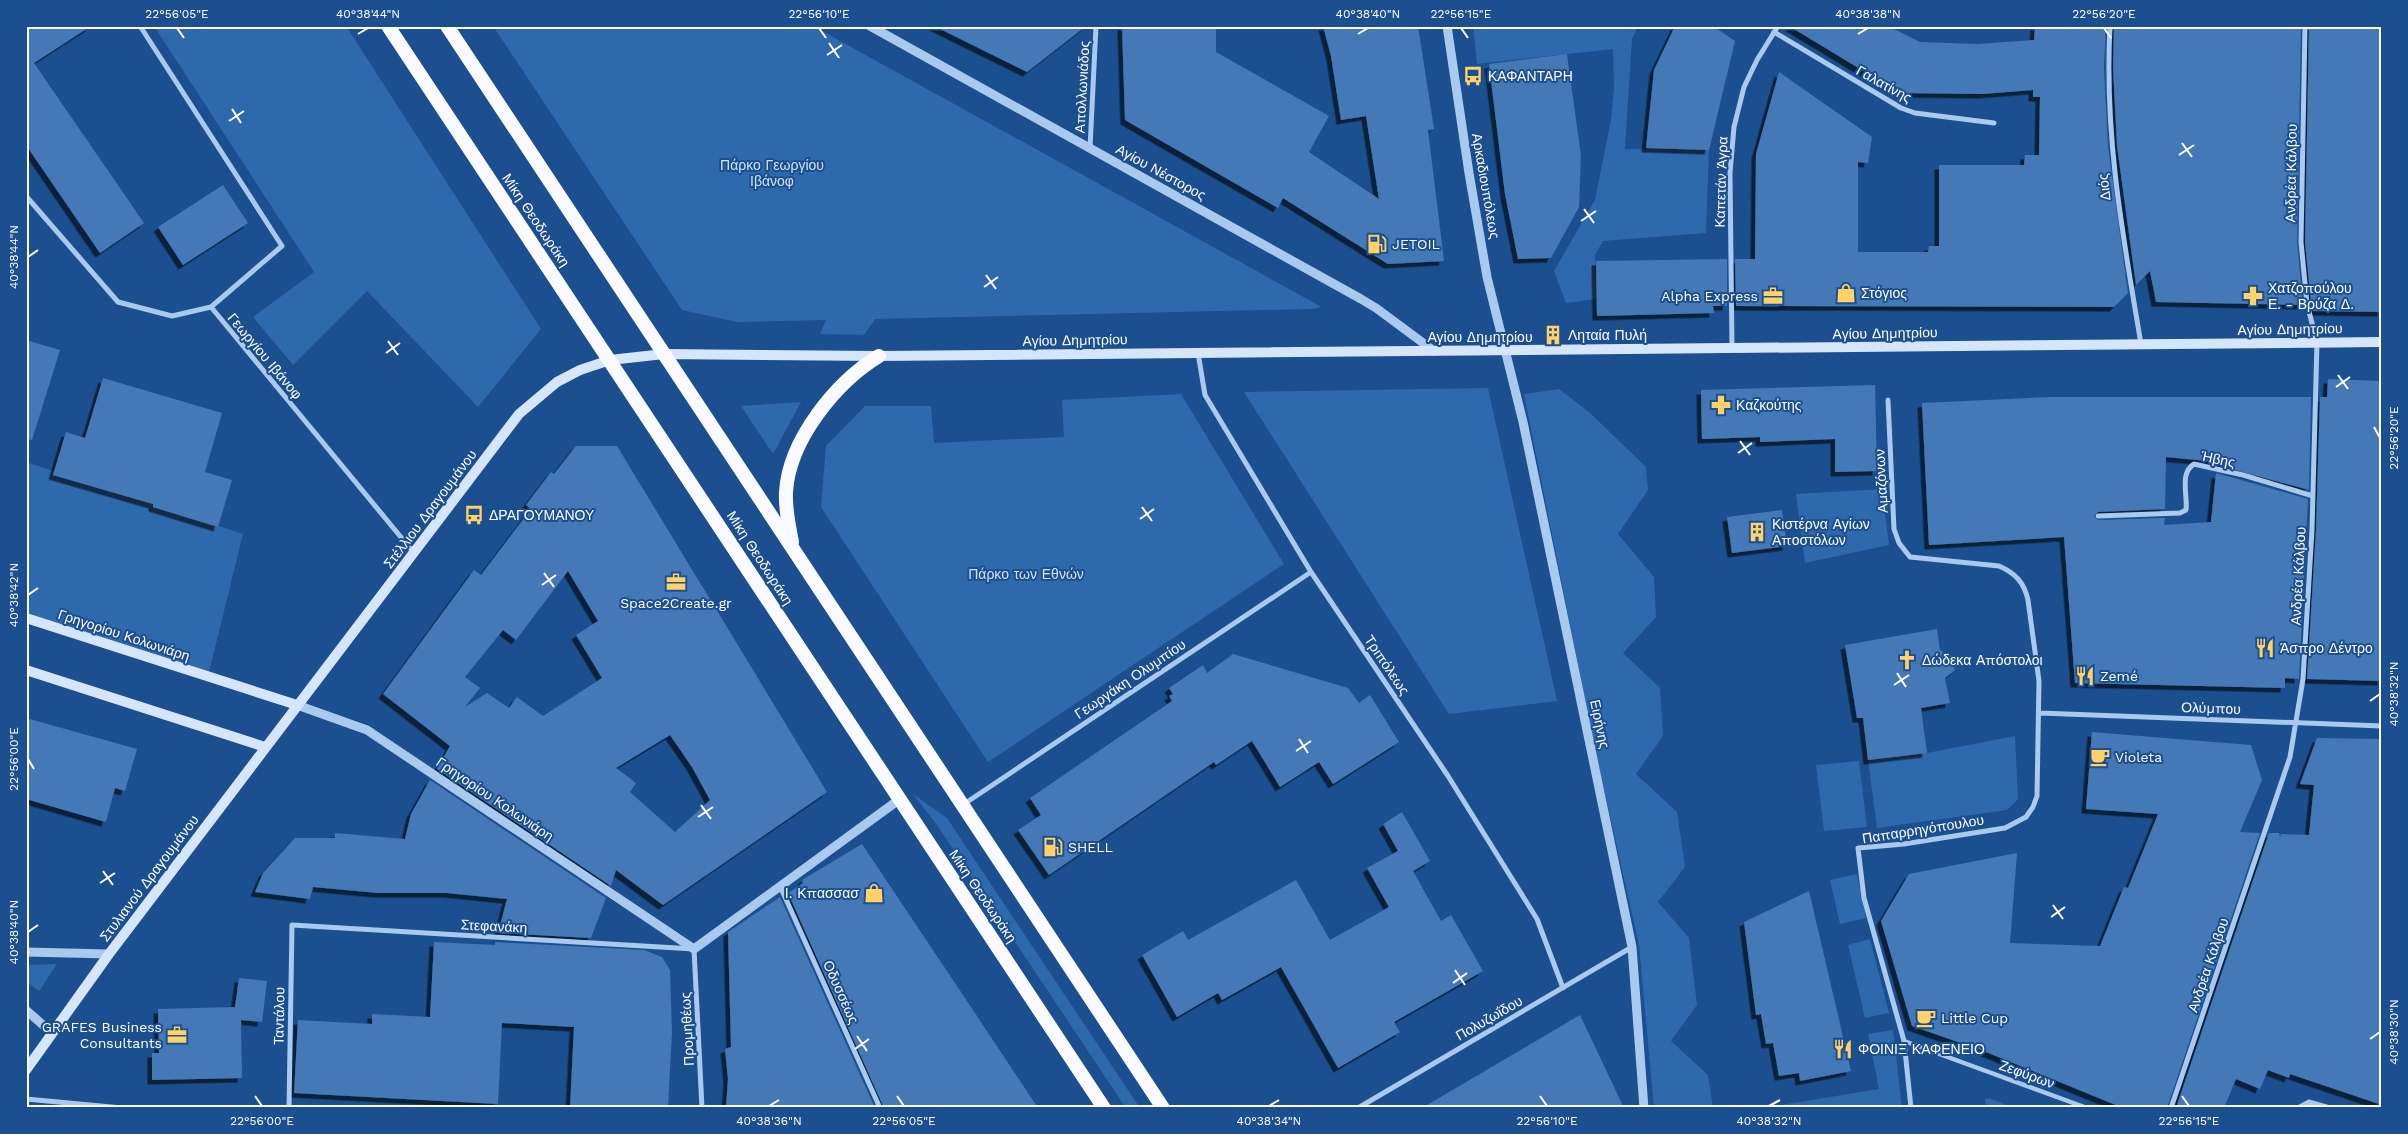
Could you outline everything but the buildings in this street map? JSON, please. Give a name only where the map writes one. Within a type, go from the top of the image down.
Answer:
[{"type":"highway","name":"Μίκη Θεοδωράκη","points":[[388,26],[1104,1108]]},
{"type":"highway","points":[[447,26],[1163,1108]]},
{"type":"highway","points":[[794,550],[787,514],[786,492],[789,474],[799,446],[806,432],[830,399],[858,372],[879,356]]},
{"type":"main road","name":"Αγίου Δημητρίου","points":[[610,360],[664,354],[879,356],[2382,342]]},
{"type":"main road","name":"Στέλλιου Δραγουμάνου","points":[[297,705],[519,414],[557,382],[580,370],[610,360]]},
{"type":"main road","name":"Γρηγορίου Κολωνιάρη","points":[[26,618],[297,705]]},
{"type":"main road","points":[[26,670],[265,748]]},
{"type":"main road","name":"Στυλιανού Δραγουμάνου","points":[[26,1070],[109,954],[297,705]]},
{"type":"street","name":"Γεωργίου Ιβάνοφ","points":[[140,26],[282,246],[211,308],[414,553]]},
{"type":"street","name":"Αγίου Νέστορος","points":[[870,26],[1376,308],[1434,351]]},
{"type":"street","name":"Απολλωνιάδος","points":[[1090,148],[1096,26]]},
{"type":"street","name":"Αρκαδιουπόλεως","points":[[1448,26],[1470,183],[1487,276],[1505,349]]},
{"type":"street","name":"Καπετάν Άγρα","points":[[1732,349],[1730,173],[1734,126],[1744,87],[1757,60],[1778,26]]},
{"type":"street","name":"Διός","points":[[2110,26],[2110,124],[2116,195],[2141,344]]},
{"type":"street","name":"Ανδρέα Κάλβου","points":[[2171,1108],[2290,758],[2303,679],[2313,496],[2317,342],[2307,304],[2301,242],[2304,26]]},
{"type":"street","name":"Γαλατίνης","points":[[1774,32],[1901,108],[1915,113],[1994,123]]},
{"type":"street","points":[[26,196],[118,302],[172,316],[211,308]]},
{"type":"street","name":"Ειρήνης","points":[[1505,349],[1523,422],[1632,947],[1644,1108]]},
{"type":"street","name":"Τριπόλεως","points":[[1198,352],[1205,395],[1311,572],[1448,776],[1536,919],[1563,988]]},
{"type":"street","name":"Αμαζόνων","points":[[1888,400],[1894,529],[1899,543],[1910,557],[1999,566],[2010,570],[2019,578],[2025,588],[2028,600],[2039,681],[2040,713]]},
{"type":"street","name":"Ήβης","points":[[2098,516],[2180,513],[2186,510],[2186,474],[2189,467],[2194,464],[2243,475],[2313,496]]},
{"type":"street","name":"Γεωργάκη Ολυμπίου","points":[[963,805],[1311,572]]},
{"type":"street","name":"Γρηγορίου Κολωνιάρη","points":[[297,705],[367,730],[694,949]]},
{"type":"street","name":"Ολύμπου","points":[[2040,713],[2382,726]]},
{"type":"street","name":"Παπαρρηγόπουλου","points":[[1911,1108],[1904,1041],[1864,898],[1858,848],[1904,844],[2005,828],[2016,824],[2033,807],[2037,796],[2040,713]]},
{"type":"street","points":[[694,949],[900,799]]},
{"type":"street","name":"Οδυσσέως","points":[[780,886],[880,1108]]},
{"type":"street","name":"Στεφανάκη","points":[[292,925],[694,949]]},
{"type":"street","name":"Ταντάλου","points":[[288,1108],[292,925]]},
{"type":"street","name":"Πολυζωΐδου","points":[[1358,1108],[1632,947]]},
{"type":"street","name":"Προμηθέως","points":[[694,949],[702,1108]]},
{"type":"street","points":[[26,952],[109,954]]},
{"type":"street","points":[[26,1010],[52,1033]]},
{"type":"street","name":"Ζεφύρων","points":[[1904,1041],[2087,1108]]},
{"type":"street","points":[[26,1099],[122,1108]]},
{"type":"street","points":[[2298,1108],[2309,1102],[2330,1108]]},
{"type":"green space","points":[[154,26],[346,26],[541,329],[478,407],[367,291],[293,365],[253,317],[314,272]]},
{"type":"green space","name":"Πάρκο Γεωργίου Ιβάνοφ","points":[[493,26],[813,26],[1320,306],[1319,308],[1310,309],[875,319],[864,335],[820,334],[826,320],[737,322],[682,310]]},
{"type":"green space","points":[[1473,26],[1638,26],[1632,39],[1625,149],[1709,150],[1706,233],[1603,241],[1595,255],[1597,299],[1566,303],[1554,271],[1595,200],[1611,120],[1614,88],[1613,49],[1477,64]]},
{"type":"green space","points":[[1488,388],[1557,701],[1449,714],[1244,392]]},
{"type":"green space","points":[[1559,389],[1589,412],[1646,467],[1648,490],[1618,534],[1654,577],[1656,617],[1623,653],[1660,688],[1663,736],[1636,774],[1677,812],[1685,867],[1658,902],[1689,938],[1697,1005],[1671,1041],[1708,1075],[1713,1108],[1654,1108],[1639,945],[1594,745],[1524,394]]},
{"type":"green space","name":"Πάρκο των Εθνών","points":[[1181,394],[1284,564],[988,762],[821,507],[826,446],[865,406],[931,406],[934,443],[1064,437],[1062,400]]},
{"type":"green space","points":[[801,402],[773,454],[741,406]]},
{"type":"green space","points":[[26,462],[243,534],[208,676],[26,618]]},
{"type":"green space","points":[[1882,489],[1889,545],[1805,563],[1796,494]]},
{"type":"green space","points":[[2015,736],[2018,799],[2007,810],[1877,828],[1868,760],[1927,753]]},
{"type":"green space","points":[[1859,761],[1867,827],[1824,831],[1816,765]]},
{"type":"green space","points":[[913,794],[947,818],[1140,1108],[1126,1108],[937,825]]},
{"type":"green space","points":[[1857,874],[1866,918],[1840,924],[1830,880]]},
{"type":"green space","points":[[1870,939],[1889,1013],[1865,1018],[1848,945]]},
{"type":"green space","points":[[57,964],[39,991],[26,981],[26,965]]},
{"type":"green space","points":[[1893,1030],[1902,1108],[1762,1108],[1879,1089],[1868,1034]]},
{"type":"green space","points":[[1989,1098],[2014,1108],[1986,1108],[1985,1099]]},
{"type":"place","name":"ΚΑΦΑΝΤΑΡΗ","points":[[1473,76]]},
{"type":"place","name":"JETOIL","points":[[1377,244]]},
{"type":"place","name":"Στόγιος","points":[[1846,293]]},
{"type":"place","name":"Alpha Express","points":[[1773,296]]},
{"type":"place","name":"Χατζοπούλου Ε. - Βρύζα Δ.","points":[[2253,296]]},
{"type":"place","name":"Ληταία Πυλή","points":[[1553,335]]},
{"type":"place","name":"Καζκούτης","points":[[1721,405]]},
{"type":"place","name":"ΔΡΑΓΟΥΜΑΝΟΥ","points":[[474,515]]},
{"type":"place","name":"Κιστέρνα Αγίων Αποστόλων","points":[[1757,532]]},
{"type":"place","name":"Space2Create.gr","points":[[676,582]]},
{"type":"place","name":"Άσπρο Δέντρο","points":[[2265,648]]},
{"type":"place","name":"Δώδεκα Απόστολοι","points":[[1907,660]]},
{"type":"place","name":"Zemé","points":[[2085,676]]},
{"type":"place","name":"Violeta","points":[[2100,757]]},
{"type":"place","name":"SHELL","points":[[1053,847]]},
{"type":"place","name":"Ι. Κπασσασ","points":[[874,893]]},
{"type":"place","name":"Little Cup","points":[[1926,1018]]},
{"type":"place","name":"GRAFES Business Consultants","points":[[177,1035]]},
{"type":"place","name":"ΦΟΙΝΙΞ ΚΑΦΕΝΕΙΟ","points":[[1843,1049]]}]
